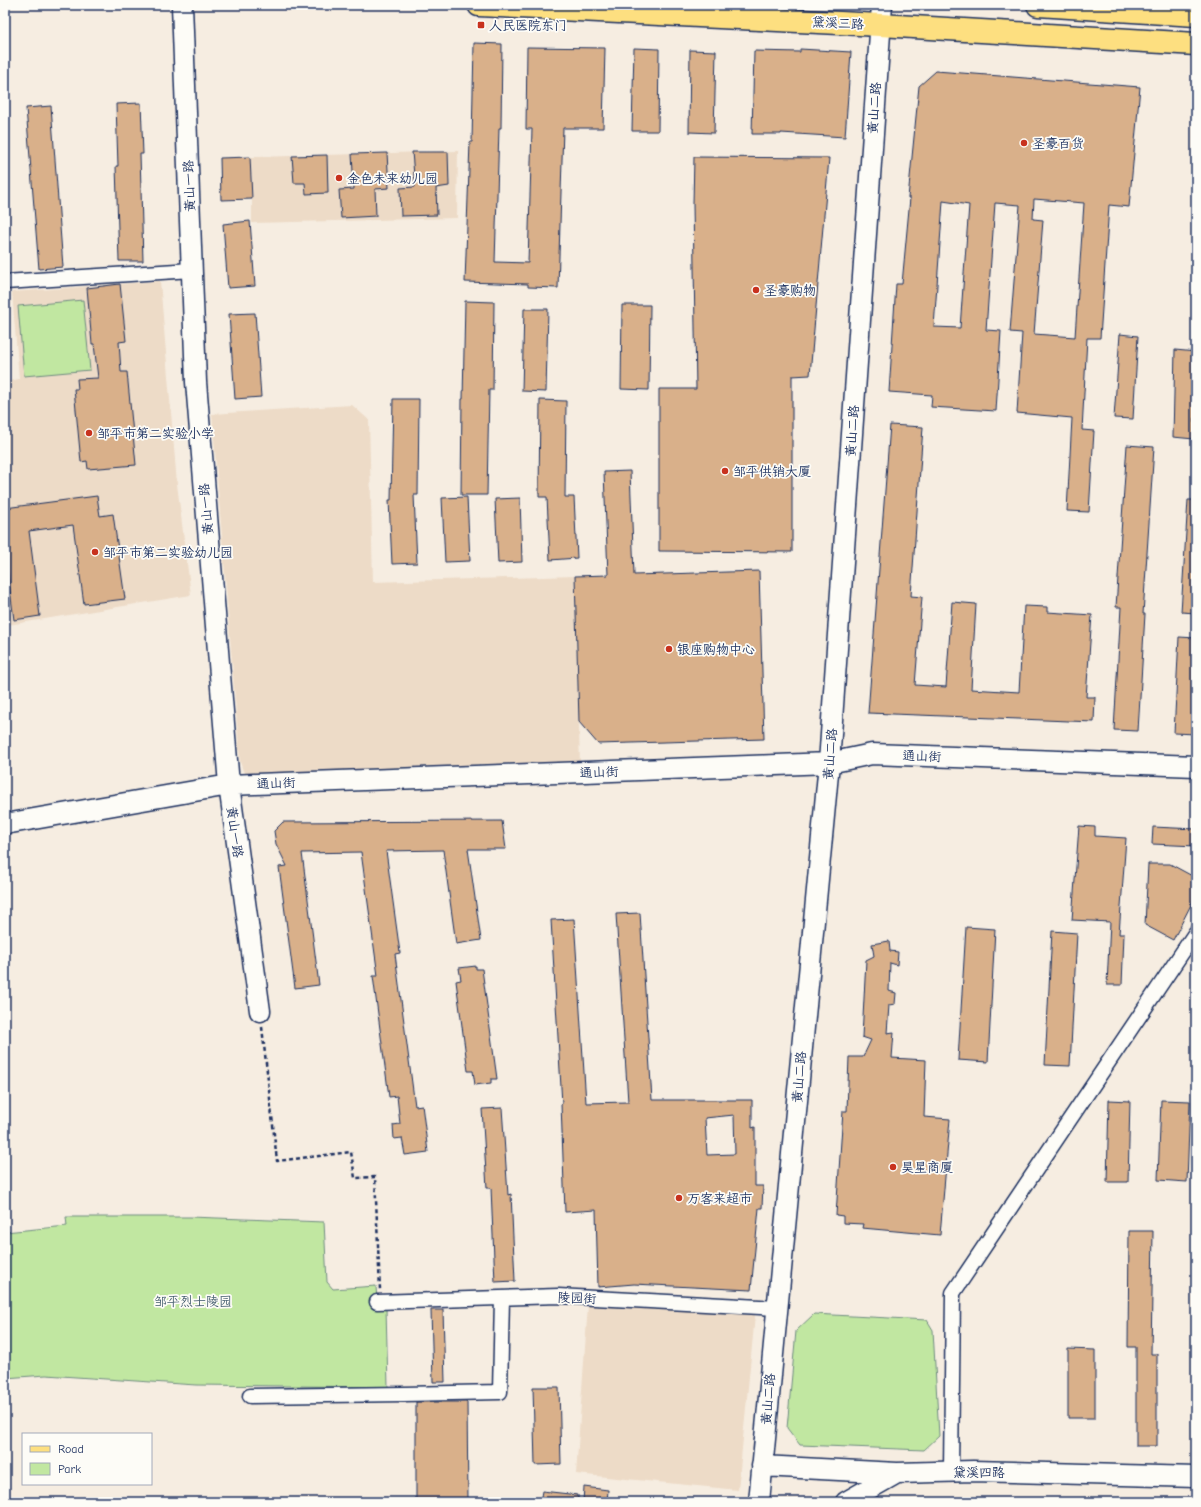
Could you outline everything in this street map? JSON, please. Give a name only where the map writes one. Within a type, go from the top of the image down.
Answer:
[{"type":"main road","name":"黛溪三路","points":[[479,5],[881,15],[1196,44]]},
{"type":"main road","points":[[1038,5],[1196,15]]},
{"type":"street","name":"黄山一路","points":[[182,5],[196,382],[229,785],[260,1011]]},
{"type":"street","name":"黄山二路","points":[[759,1502],[829,763],[881,15]]},
{"type":"street","points":[[5,282],[192,270]]},
{"type":"street","name":"通山街","points":[[5,824],[229,785],[829,763],[872,754],[1196,766]]},
{"type":"street","points":[[951,1472],[953,1293],[1196,932]]},
{"type":"street","name":"陵园街","points":[[378,1302],[558,1296],[777,1308]]},
{"type":"street","points":[[250,1396],[500,1392],[502,1298]]},
{"type":"street","name":"黛溪四路","points":[[762,1466],[897,1473],[973,1471],[1196,1477]]},
{"type":"street","points":[[846,1502],[897,1473]]},
{"type":"path","points":[[260,1011],[277,1161],[351,1152],[355,1178],[375,1177],[378,1302]]},
{"type":"shaded area","name":"金色未来幼儿园","points":[[458,151],[457,218],[252,223],[252,199],[221,200],[220,158]]},
{"type":"shaded area","name":"邹平市第二实验小学","points":[[160,281],[177,484],[191,595],[8,625],[5,623],[5,382],[19,379],[12,292]]},
{"type":"shaded area","points":[[352,405],[369,420],[373,582],[575,576],[580,766],[254,778],[244,773],[240,762],[212,414]]},
{"type":"shaded area","points":[[588,1305],[619,1305],[755,1315],[738,1490],[576,1474]]},
{"type":"green space","points":[[83,300],[90,370],[24,376],[18,306]]},
{"type":"green space","name":"邹平烈士陵园","points":[[66,1217],[190,1217],[324,1222],[327,1282],[333,1289],[376,1286],[377,1302],[386,1308],[388,1387],[196,1385],[46,1375],[5,1378],[5,1232],[67,1226]]},
{"type":"green space","points":[[814,1314],[927,1320],[933,1330],[939,1436],[924,1450],[800,1445],[787,1428],[796,1331]]},
{"type":"building","points":[[474,43],[502,44],[501,128],[499,128],[495,262],[528,263],[532,129],[526,129],[527,47],[605,48],[603,128],[563,128],[558,288],[528,287],[528,284],[465,282],[470,142],[472,142]]},
{"type":"building","points":[[634,48],[659,49],[658,131],[632,131]]},
{"type":"building","points":[[800,49],[851,52],[845,137],[781,133],[752,134],[754,51],[800,52]]},
{"type":"building","points":[[690,50],[716,51],[714,133],[689,132]]},
{"type":"building","points":[[936,71],[1140,87],[1129,207],[1109,205],[1100,338],[1087,338],[1082,430],[1094,431],[1089,512],[1067,511],[1072,418],[1017,413],[1022,333],[1010,332],[1020,205],[995,203],[986,330],[1001,331],[996,411],[931,407],[932,395],[889,392],[896,284],[902,284],[910,198],[908,198],[919,86]],"holes":[[[1034,199],[1084,203],[1075,337],[1034,334],[1043,220],[1033,219]],[[943,201],[969,205],[960,328],[934,327]]]},
{"type":"building","points":[[141,103],[143,154],[140,154],[143,261],[119,261],[116,104]]},
{"type":"building","points":[[51,106],[63,267],[39,269],[26,108]]},
{"type":"building","points":[[412,152],[448,152],[449,186],[436,188],[437,215],[401,216],[400,188],[415,187]]},
{"type":"building","points":[[387,153],[389,188],[375,189],[376,216],[341,218],[339,190],[354,189],[352,154]]},
{"type":"building","points":[[327,155],[328,193],[306,194],[305,183],[294,183],[292,156]]},
{"type":"building","points":[[250,157],[252,199],[221,200],[220,158]]},
{"type":"building","points":[[694,157],[829,158],[810,375],[792,376],[792,552],[659,551],[659,389],[696,389],[693,204]]},
{"type":"building","points":[[250,221],[255,286],[228,288],[223,224]]},
{"type":"building","points":[[120,284],[126,341],[119,342],[121,372],[127,372],[136,465],[88,469],[87,461],[81,462],[74,389],[78,389],[77,379],[98,378],[94,344],[92,344],[87,288]]},
{"type":"building","points":[[465,301],[494,302],[493,390],[489,390],[487,495],[461,495]]},
{"type":"building","points":[[622,305],[650,305],[649,390],[621,389]]},
{"type":"building","points":[[524,309],[548,309],[546,392],[522,391]]},
{"type":"building","points":[[255,313],[261,397],[235,399],[229,314]]},
{"type":"building","points":[[1120,334],[1138,336],[1133,419],[1114,418]]},
{"type":"building","points":[[1175,350],[1196,352],[1194,439],[1173,437]]},
{"type":"building","points":[[393,399],[419,399],[418,495],[414,495],[417,563],[392,564],[389,500],[391,500]]},
{"type":"building","points":[[540,400],[566,401],[565,497],[574,497],[577,558],[550,560],[547,497],[539,497]]},
{"type":"building","points":[[890,425],[923,427],[911,596],[922,597],[915,685],[946,687],[952,602],[976,604],[971,689],[1019,692],[1024,606],[1047,607],[1047,612],[1092,615],[1086,697],[1095,697],[1094,722],[868,713]]},
{"type":"building","points":[[1127,445],[1154,447],[1143,614],[1145,614],[1138,731],[1114,730],[1121,607],[1116,607]]},
{"type":"building","name":"银座购物中心","points":[[630,471],[634,575],[759,571],[764,739],[598,744],[579,722],[575,576],[608,575],[604,472]]},
{"type":"building","points":[[97,496],[100,516],[113,514],[125,599],[84,604],[73,525],[29,531],[40,616],[14,620],[5,552],[5,508]]},
{"type":"building","points":[[467,497],[470,561],[445,562],[442,498]]},
{"type":"building","points":[[520,498],[522,562],[498,563],[495,499]]},
{"type":"building","points":[[1188,500],[1196,500],[1196,613],[1181,612]]},
{"type":"building","points":[[1179,637],[1196,638],[1196,734],[1174,733]]},
{"type":"building","points":[[502,821],[506,849],[468,849],[481,940],[456,944],[443,850],[386,851],[400,953],[395,954],[415,1106],[422,1105],[428,1152],[405,1155],[402,1138],[394,1139],[393,1125],[400,1124],[397,1096],[389,1097],[373,976],[378,976],[361,852],[302,853],[319,985],[295,988],[279,867],[287,866],[276,844],[274,831],[283,822]]},
{"type":"building","points":[[1079,826],[1095,827],[1095,836],[1126,838],[1119,934],[1124,934],[1122,985],[1107,985],[1110,922],[1072,920]]},
{"type":"building","points":[[1153,827],[1196,829],[1196,846],[1152,844]]},
{"type":"building","points":[[1148,864],[1170,864],[1196,878],[1196,895],[1173,940],[1145,925]]},
{"type":"building","name":"万客来超市","points":[[640,913],[652,1100],[752,1100],[752,1128],[755,1127],[755,1186],[763,1186],[762,1208],[759,1208],[751,1290],[634,1284],[598,1287],[596,1210],[565,1212],[562,1104],[551,920],[574,919],[586,1103],[628,1102],[616,914]],"holes":[[[734,1115],[735,1154],[707,1155],[705,1118]]]},
{"type":"building","points":[[966,927],[995,929],[988,1062],[958,1060]]},
{"type":"building","points":[[1052,931],[1077,933],[1070,1066],[1045,1065]]},
{"type":"building","name":"昊星商厦","points":[[889,941],[890,951],[898,952],[897,965],[890,963],[889,991],[896,993],[895,1004],[889,1005],[887,1033],[894,1032],[892,1058],[926,1060],[924,1117],[950,1119],[940,1235],[862,1228],[863,1224],[843,1223],[843,1216],[836,1215],[843,1111],[847,1111],[849,1057],[863,1057],[871,1040],[862,1037],[866,960],[874,956],[872,944]]},
{"type":"building","points":[[476,966],[476,969],[482,969],[497,1079],[491,1079],[491,1083],[475,1085],[473,1071],[468,1071],[456,981],[461,980],[459,968]]},
{"type":"building","points":[[1109,1100],[1130,1101],[1128,1182],[1107,1182]]},
{"type":"building","points":[[1161,1100],[1190,1101],[1187,1182],[1158,1180]]},
{"type":"building","points":[[502,1108],[508,1195],[511,1194],[515,1281],[495,1282],[491,1188],[487,1188],[482,1109]]},
{"type":"building","points":[[1129,1231],[1153,1231],[1151,1354],[1157,1354],[1157,1446],[1136,1446],[1136,1347],[1128,1347]]},
{"type":"building","points":[[431,1310],[443,1310],[445,1382],[433,1382]]},
{"type":"building","points":[[1068,1349],[1095,1350],[1095,1418],[1068,1418]]},
{"type":"building","points":[[533,1387],[559,1387],[561,1464],[535,1465]]},
{"type":"building","points":[[416,1402],[467,1402],[468,1502],[416,1502]]},
{"type":"building","points":[[584,1487],[608,1490],[607,1502],[583,1502]]},
{"type":"building","points":[[542,1491],[578,1495],[578,1502],[540,1502]]},
{"type":"place","name":"人民医院东门","points":[[481,25]]},
{"type":"place","name":"圣豪百货","points":[[1024,143]]},
{"type":"place","name":"金色未来幼儿园","points":[[339,178]]},
{"type":"place","name":"圣豪购物","points":[[756,290]]},
{"type":"place","name":"邹平市第二实验小学","points":[[89,433]]},
{"type":"place","name":"邹平供销大厦","points":[[725,471]]},
{"type":"place","name":"邹平市第二实验幼儿园","points":[[95,552]]},
{"type":"place","name":"银座购物中心","points":[[669,649]]},
{"type":"place","name":"昊星商厦","points":[[893,1167]]},
{"type":"place","name":"万客来超市","points":[[679,1198]]}]
